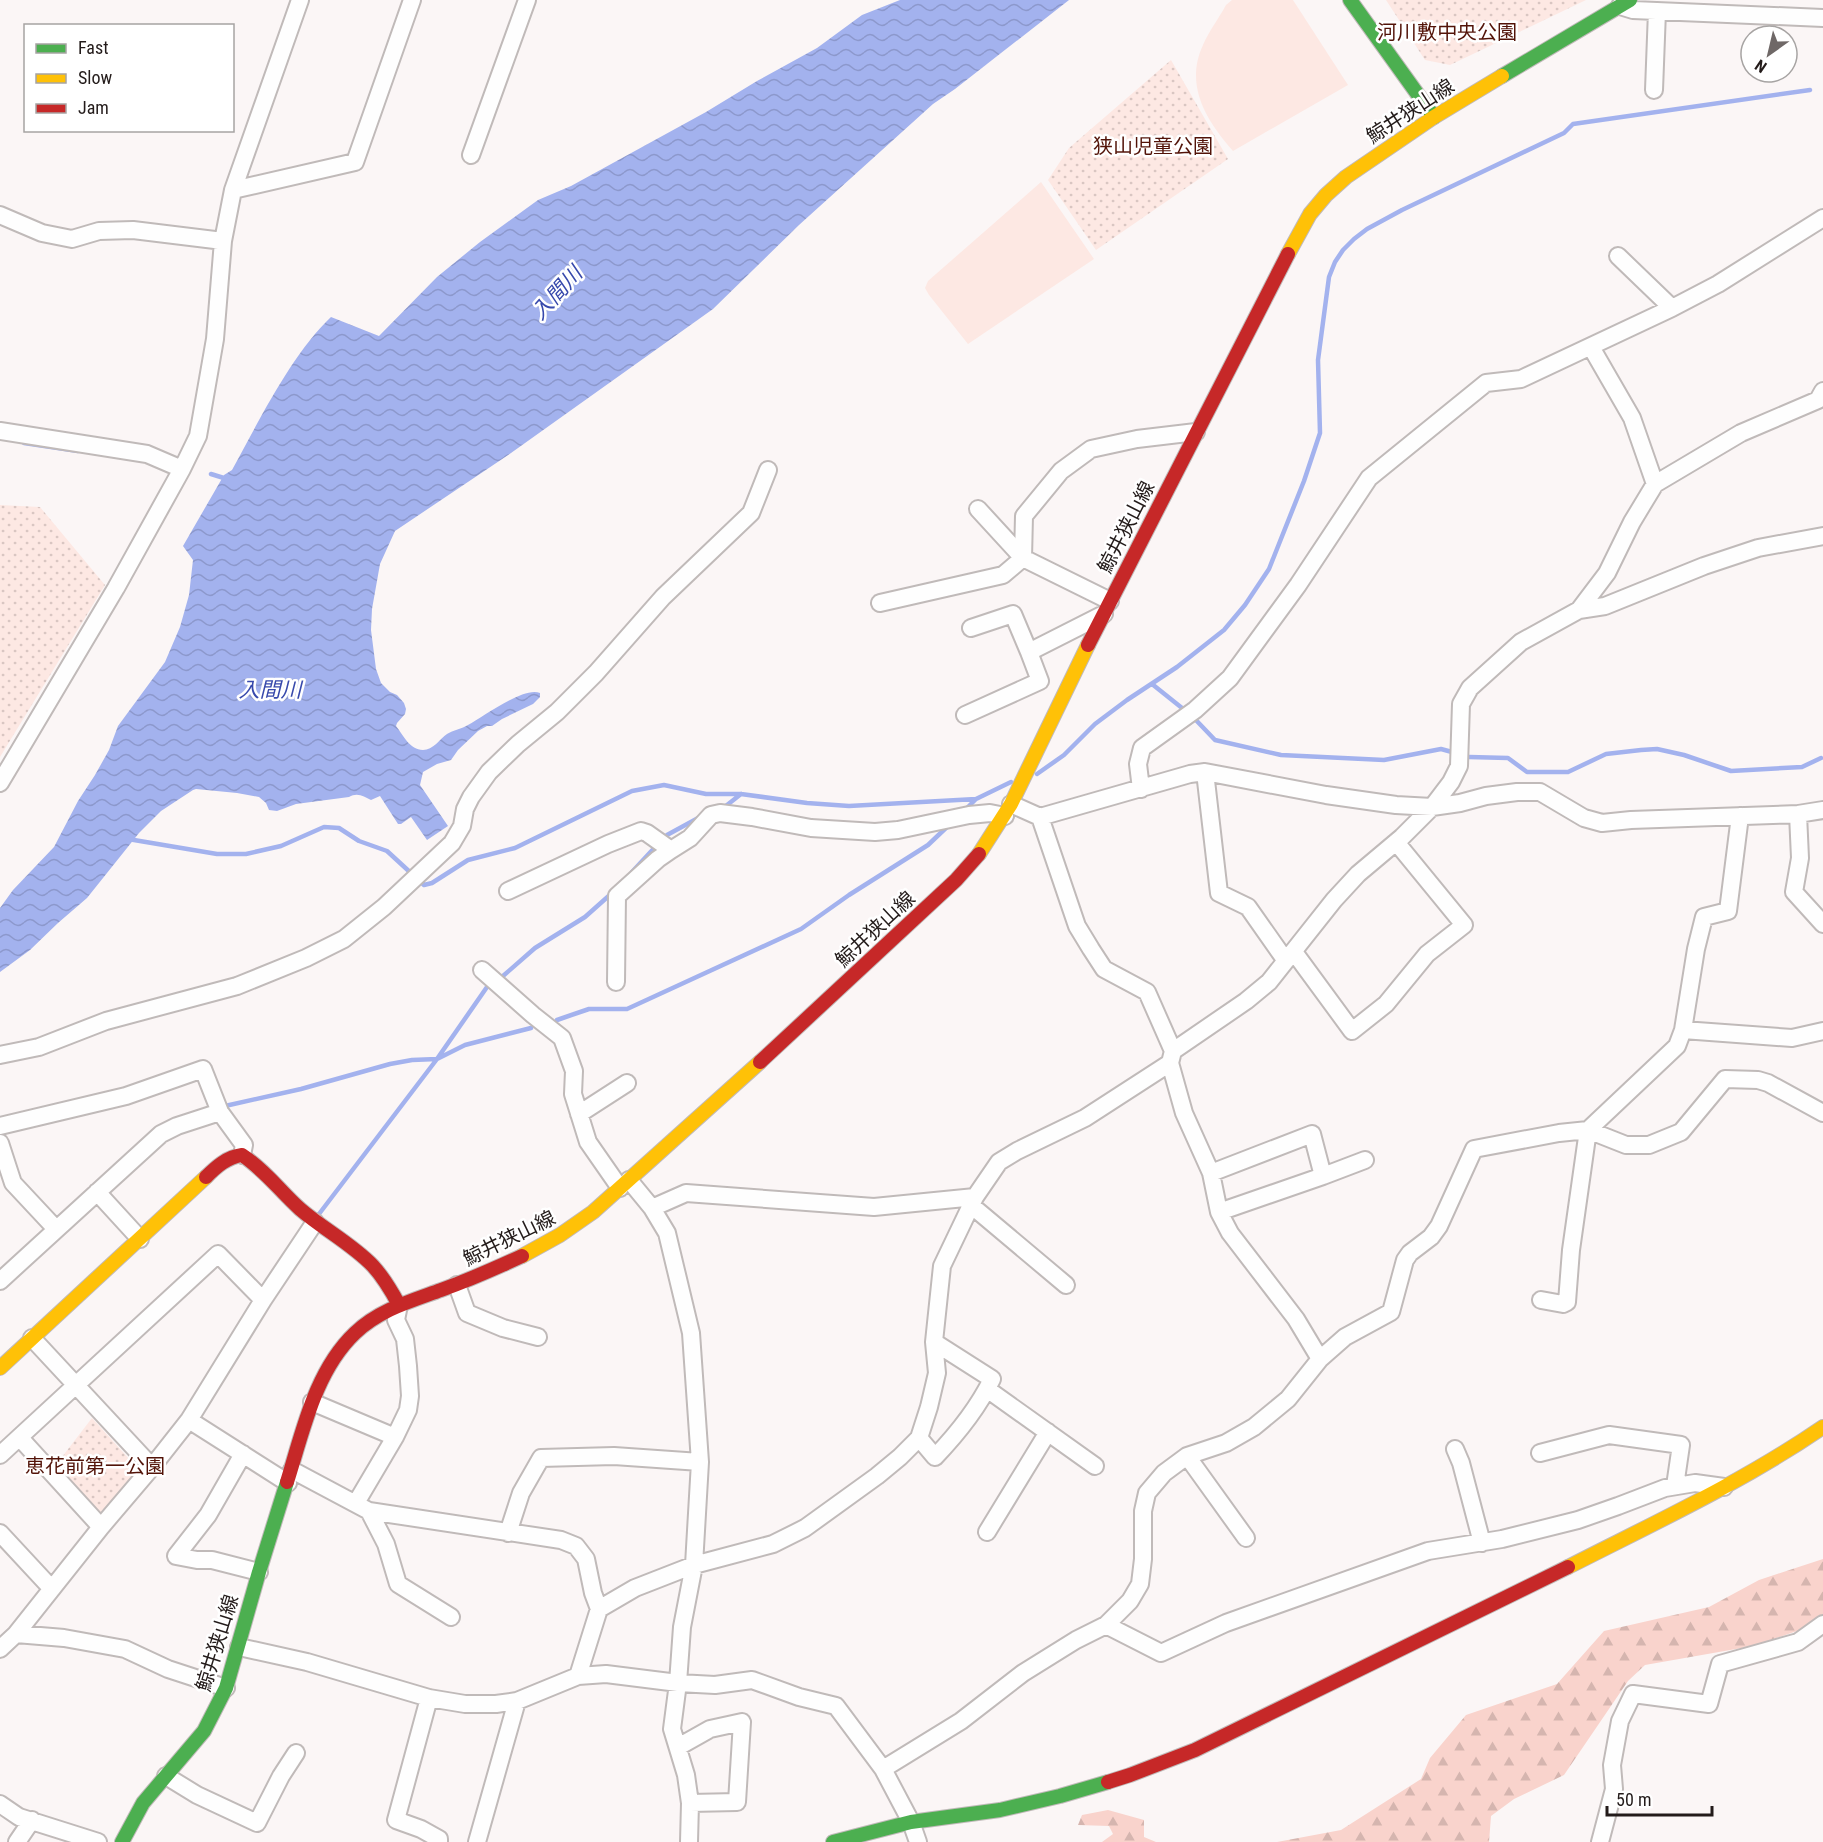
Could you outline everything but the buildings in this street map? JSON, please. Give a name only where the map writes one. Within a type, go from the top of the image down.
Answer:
[{"type":"main road","points":[[1350,0],[1434,117]]},
{"type":"main road","name":"鯨井狭山線","points":[[122,1842],[143,1803],[204,1731],[226,1688],[259,1572],[312,1402],[323,1377],[340,1349],[356,1332],[399,1305],[457,1285],[506,1264],[566,1233],[625,1184],[806,1020],[934,901],[978,855],[1008,810],[1107,607],[1282,264],[1310,214],[1346,177],[1434,117],[1625,3]]},
{"type":"main road","points":[[0,1368],[219,1166],[234,1156],[242,1155],[259,1166],[315,1222],[359,1253],[374,1267],[399,1305]]},
{"type":"main road","points":[[833,1842],[911,1822],[1000,1810],[1090,1789],[1195,1750],[1505,1599],[1725,1487],[1823,1427]]},
{"type":"street","points":[[0,783],[116,588],[198,436],[215,339],[223,241],[233,190],[300,0]]},
{"type":"street","points":[[233,190],[355,162],[412,0]]},
{"type":"street","points":[[471,155],[527,0]]},
{"type":"street","points":[[1802,0],[1806,17]]},
{"type":"street","points":[[1625,3],[1633,10],[1823,18]]},
{"type":"street","points":[[1654,90],[1657,11]]},
{"type":"street","points":[[0,215],[42,233],[72,239],[99,231],[133,230],[223,241]]},
{"type":"street","points":[[1141,789],[1138,764],[1142,748],[1195,710],[1230,678],[1298,585],[1370,478],[1486,383],[1521,379],[1672,308],[1718,284],[1823,218]]},
{"type":"street","points":[[1618,256],[1672,308]]},
{"type":"street","points":[[1591,347],[1632,418],[1655,484]]},
{"type":"street","points":[[1579,610],[1607,573],[1632,522],[1655,484],[1741,433],[1818,400],[1823,391]]},
{"type":"street","points":[[0,431],[147,454],[182,469]]},
{"type":"street","points":[[880,603],[1003,575],[1023,558],[1024,516],[1061,471],[1091,448],[1137,439],[1196,432]]},
{"type":"street","points":[[0,1054],[39,1047],[106,1021],[237,986],[306,958],[344,939],[384,907],[443,852],[456,837],[462,826],[465,808],[471,796],[489,772],[518,744],[557,712],[596,673],[663,597],[751,513],[768,470]]},
{"type":"street","points":[[978,509],[1023,558],[1107,607],[1029,652]]},
{"type":"street","points":[[599,1609],[635,1588],[694,1565],[773,1544],[805,1528],[877,1476],[919,1438],[937,1373],[934,1342],[942,1266],[973,1202],[999,1162],[1085,1118],[1172,1057],[1269,982],[1334,900],[1358,874],[1432,807],[1451,782],[1459,766],[1461,704],[1470,688],[1521,642],[1579,610],[1605,606],[1704,566],[1758,548],[1823,536]]},
{"type":"street","points":[[965,715],[1040,681],[1013,614],[971,628]]},
{"type":"street","points":[[1205,772],[1219,893],[1248,907],[1352,1031],[1386,1004],[1427,954],[1464,925],[1396,842]]},
{"type":"street","points":[[616,982],[617,896],[658,859],[690,838],[711,815],[720,813],[811,828],[875,832],[1008,810],[1040,817],[1190,774],[1205,772],[1396,806],[1432,807],[1486,796],[1540,792],[1584,818],[1602,823],[1798,814],[1823,810]]},
{"type":"street","points":[[1798,814],[1800,858],[1794,892],[1823,924]]},
{"type":"street","points":[[1541,1300],[1563,1304],[1567,1302],[1571,1250],[1588,1130],[1677,1046],[1683,1030],[1696,949],[1704,917],[1728,911],[1740,816]]},
{"type":"street","points":[[1040,817],[1077,926],[1090,949],[1104,969],[1147,992],[1172,1057],[1184,1113],[1211,1173],[1219,1212],[1230,1233],[1296,1319],[1320,1359]]},
{"type":"street","points":[[508,891],[641,831],[671,850]]},
{"type":"street","points":[[482,970],[562,1038],[574,1071],[573,1095],[588,1142],[625,1184],[652,1208],[667,1233],[692,1333],[700,1462],[694,1565],[682,1628],[672,1729],[686,1775],[690,1803],[689,1842]]},
{"type":"street","points":[[1683,1030],[1792,1038],[1823,1031]]},
{"type":"street","points":[[0,1126],[126,1096],[203,1069],[220,1112],[244,1145],[242,1155]]},
{"type":"street","points":[[883,1768],[961,1721],[1023,1673],[1076,1640],[1106,1625],[1130,1601],[1140,1584],[1143,1559],[1143,1511],[1147,1493],[1164,1473],[1187,1456],[1226,1443],[1254,1427],[1288,1399],[1320,1359],[1345,1337],[1390,1311],[1405,1260],[1410,1252],[1431,1237],[1439,1226],[1474,1149],[1559,1132],[1588,1130],[1626,1145],[1649,1145],[1681,1132],[1725,1079],[1758,1080],[1768,1083],[1823,1113]]},
{"type":"street","points":[[579,1114],[627,1083]]},
{"type":"street","points":[[0,1281],[161,1134],[177,1126],[220,1112]]},
{"type":"street","points":[[1211,1173],[1312,1134],[1323,1176]]},
{"type":"street","points":[[0,1143],[13,1183],[56,1229]]},
{"type":"street","points":[[1219,1212],[1365,1160]]},
{"type":"street","points":[[97,1192],[140,1239]]},
{"type":"street","points":[[652,1208],[686,1193],[874,1208],[973,1202],[1066,1285]]},
{"type":"street","points":[[0,1649],[16,1634],[189,1420],[315,1222]]},
{"type":"street","points":[[0,1455],[218,1254],[264,1299]]},
{"type":"street","points":[[457,1285],[467,1313],[503,1328],[538,1337]]},
{"type":"street","points":[[362,1507],[408,1410],[410,1396],[405,1339],[396,1320],[399,1305]]},
{"type":"street","points":[[32,1338],[152,1467]]},
{"type":"street","points":[[919,1438],[935,1457],[956,1435],[992,1379],[934,1342]]},
{"type":"street","points":[[987,1389],[1095,1466]]},
{"type":"street","points":[[312,1402],[395,1437]]},
{"type":"street","points":[[189,1420],[243,1454],[362,1507],[561,1540],[576,1546],[586,1559],[592,1593],[599,1609],[578,1676]]},
{"type":"street","points":[[987,1532],[1048,1432]]},
{"type":"street","points":[[1540,1453],[1608,1435],[1681,1445],[1675,1486]]},
{"type":"street","points":[[20,1438],[101,1527]]},
{"type":"street","points":[[1455,1449],[1461,1463],[1482,1543]]},
{"type":"street","points":[[243,1454],[208,1515],[176,1556],[212,1560],[259,1572]]},
{"type":"street","points":[[508,1533],[521,1493],[541,1458],[614,1456],[700,1462]]},
{"type":"street","points":[[1187,1456],[1246,1538]]},
{"type":"street","points":[[1106,1625],[1161,1653],[1226,1623],[1428,1551],[1482,1543],[1578,1520],[1665,1488],[1695,1484],[1725,1487]]},
{"type":"street","points":[[362,1507],[386,1544],[398,1584],[451,1617]]},
{"type":"street","points":[[4,1544],[52,1589]]},
{"type":"street","points":[[1600,1842],[1614,1789],[1612,1765],[1620,1721],[1633,1694],[1709,1704],[1720,1664],[1798,1642],[1823,1624]]},
{"type":"street","points":[[16,1634],[64,1638],[125,1649],[168,1669],[226,1688]]},
{"type":"street","points":[[239,1647],[307,1662],[429,1698],[465,1704],[517,1701],[578,1676],[606,1674],[714,1685],[752,1680],[800,1697],[836,1706],[883,1768],[911,1822],[918,1842]]},
{"type":"street","points":[[429,1698],[396,1820],[421,1828],[439,1839],[439,1842]]},
{"type":"street","points":[[477,1842],[517,1701]]},
{"type":"street","points":[[678,1747],[710,1729],[742,1722],[737,1802],[690,1803]]},
{"type":"street","points":[[166,1776],[197,1795],[257,1823],[281,1776],[296,1753]]},
{"type":"street","points":[[0,1804],[19,1817],[98,1842]]},
{"type":"street","points":[[17,1842],[32,1820]]},
{"type":"green space","points":[[1232,0],[1293,0],[1348,85],[1233,151],[1207,115],[1197,89],[1196,75],[1205,40],[1226,5]]},
{"type":"green space","name":"河川敷中央公園","points":[[1386,0],[1586,0],[1450,65],[1425,60]]},
{"type":"green space","name":"狭山児童公園","points":[[1171,60],[1228,159],[1096,250],[1048,180],[1069,148]]},
{"type":"green space","points":[[1041,182],[1094,259],[968,344],[929,295],[925,288],[928,281]]},
{"type":"green space","points":[[0,505],[40,507],[105,585],[0,757]]},
{"type":"green space","name":"恵花前第一公園","points":[[92,1418],[140,1471],[102,1518],[55,1466]]},
{"type":"green space","points":[[1823,1559],[1823,1615],[1800,1630],[1753,1646],[1645,1665],[1628,1681],[1564,1775],[1514,1799],[1491,1816],[1489,1842],[1277,1842],[1341,1830],[1421,1779],[1430,1758],[1466,1715],[1557,1684],[1604,1631],[1709,1607],[1759,1580]]},
{"type":"green space","points":[[1108,1810],[1144,1820],[1144,1837],[1156,1842],[1102,1842],[1113,1834],[1109,1826],[1078,1825],[1082,1815]]},
{"type":"water","name":"入間川","points":[[900,0],[1069,0],[933,104],[799,225],[713,309],[511,453],[395,531],[380,564],[372,609],[371,630],[376,669],[381,683],[397,695],[406,709],[396,726],[407,741],[414,748],[427,750],[447,734],[466,726],[504,703],[524,694],[540,693],[540,697],[533,704],[478,731],[451,760],[437,764],[423,772],[420,785],[448,826],[427,840],[411,817],[398,824],[380,796],[371,800],[355,795],[296,804],[277,811],[269,810],[266,803],[259,797],[196,789],[161,811],[139,833],[87,898],[30,950],[0,972],[0,908],[13,890],[54,847],[78,801],[109,750],[118,726],[165,662],[180,627],[189,595],[193,560],[183,546],[224,475],[232,470],[289,369],[316,332],[331,317],[379,336],[437,277],[538,200],[571,186],[706,112],[817,48],[862,15]]},
{"type":"waterway","points":[[1037,774],[1064,755],[1095,724],[1177,667],[1224,630],[1245,605],[1269,569],[1304,481],[1320,433],[1318,360],[1329,277],[1335,262],[1354,239],[1367,229],[1402,210],[1564,133],[1573,124],[1810,90]]},
{"type":"waterway","points":[[24,443],[78,451]]},
{"type":"waterway","points":[[211,474],[227,479]]},
{"type":"waterway","points":[[1152,684],[1187,712]]},
{"type":"waterway","points":[[1193,717],[1215,740],[1281,755],[1384,760],[1441,749],[1452,752]]},
{"type":"waterway","points":[[1469,757],[1508,758],[1527,772],[1568,772],[1606,754],[1657,749],[1684,755],[1731,771],[1802,767],[1821,758]]},
{"type":"waterway","points":[[965,810],[976,799],[1011,782]]},
{"type":"waterway","points":[[128,839],[217,854],[246,854],[281,846],[324,827],[339,828],[359,841],[387,851],[424,885],[432,883],[468,860],[515,848],[632,791],[664,785],[706,794],[741,794],[849,806],[976,799]]},
{"type":"waterway","points":[[722,809],[741,794]]},
{"type":"waterway","points":[[661,841],[667,835],[700,817]]},
{"type":"waterway","points":[[557,1020],[589,1009],[627,1009],[801,929],[849,895],[928,845],[948,826]]},
{"type":"waterway","points":[[632,872],[657,845]]},
{"type":"waterway","points":[[503,976],[535,948],[585,917],[612,893]]},
{"type":"waterway","points":[[319,1214],[437,1059],[487,987]]},
{"type":"waterway","points":[[225,1106],[301,1089],[390,1064],[437,1059],[465,1045],[531,1028]]},
{"type":"traffic: fast","points":[[1350,0],[1434,117]]},
{"type":"traffic: fast","points":[[1502,76],[1630,0]]},
{"type":"traffic: fast","points":[[122,1842],[143,1803],[204,1731],[226,1688],[287,1482]]},
{"type":"traffic: fast","points":[[833,1842],[911,1822],[1000,1810],[1108,1782]]},
{"type":"traffic: slow","points":[[1288,254],[1310,214],[1346,177],[1434,117],[1502,76]]},
{"type":"traffic: slow","points":[[979,854],[1011,804],[1088,645]]},
{"type":"traffic: slow","points":[[522,1256],[560,1235],[593,1212],[760,1062]]},
{"type":"traffic: slow","points":[[0,1368],[206,1177]]},
{"type":"traffic: slow","points":[[1568,1567],[1730,1484],[1823,1427]]},
{"type":"traffic: jam","points":[[1088,645],[1288,254]]},
{"type":"traffic: jam","points":[[760,1062],[956,880],[979,854]]},
{"type":"traffic: jam","points":[[206,1177],[227,1160],[242,1155],[300,1209],[365,1258],[381,1275],[399,1305]]},
{"type":"traffic: jam","points":[[287,1482],[305,1422],[320,1383],[341,1348],[355,1333],[374,1318],[396,1307],[522,1256]]},
{"type":"traffic: jam","points":[[1108,1782],[1195,1750],[1568,1567]]}]
